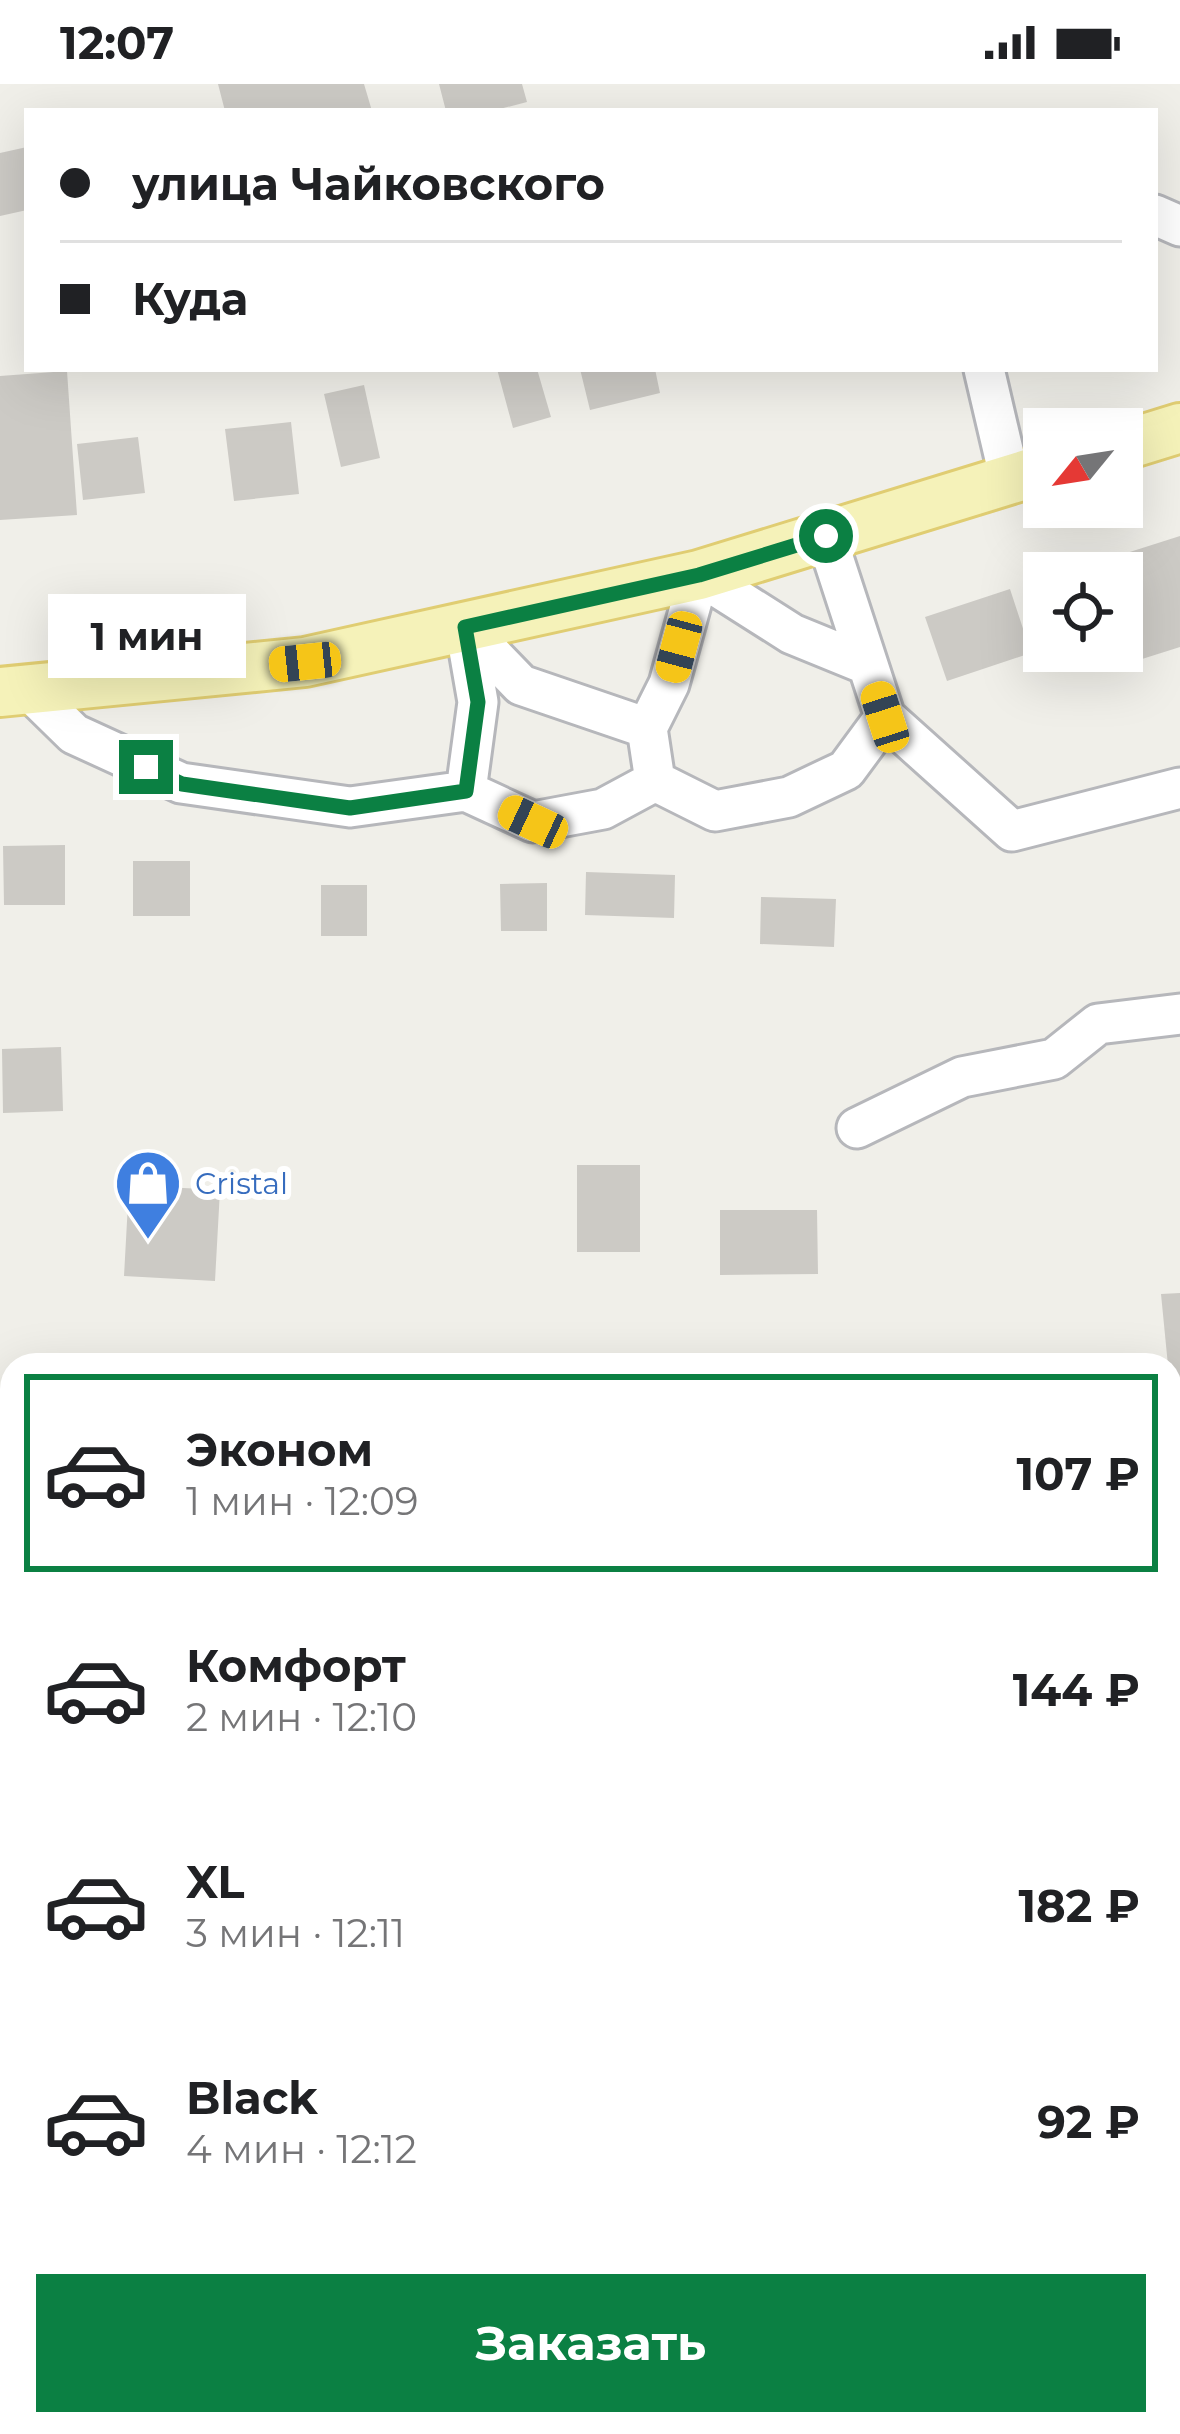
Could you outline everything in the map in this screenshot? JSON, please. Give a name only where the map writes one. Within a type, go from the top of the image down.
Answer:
[{"type":"main road","points":[[1143,439],[1180,428]]},
{"type":"main road","points":[[14,691],[305,662],[699,575],[1023,476]]},
{"type":"street","points":[[985,372],[1023,465]]},
{"type":"street","points":[[826,536],[885,717],[1012,831],[1180,788]]},
{"type":"street","points":[[655,781],[647,728],[669,684],[699,575],[792,634],[868,665]]},
{"type":"street","points":[[465,627],[521,685],[647,728]]},
{"type":"street","points":[[465,627],[478,702],[466,791]]},
{"type":"street","points":[[14,691],[74,734],[182,784],[350,808],[466,791],[533,822],[603,809],[655,781]]},
{"type":"street","points":[[655,781],[716,811],[789,797],[846,770],[885,717]]},
{"type":"street","points":[[857,1128],[962,1077],[1054,1059],[1098,1024],[1180,1014]]},
{"type":"building","points":[[218,84],[364,84],[371,108],[224,108]]},
{"type":"building","points":[[439,84],[522,84],[527,102],[504,108],[445,108]]},
{"type":"building","points":[[24,148],[24,211],[0,216],[0,153]]},
{"type":"building","points":[[67,372],[77,515],[0,520],[0,376]]},
{"type":"building","points":[[498,372],[538,372],[551,417],[513,428]]},
{"type":"building","points":[[581,372],[656,372],[660,393],[590,410]]},
{"type":"building","points":[[364,385],[380,458],[341,467],[324,394]]},
{"type":"building","points":[[291,422],[299,494],[234,501],[225,429]]},
{"type":"building","points":[[138,437],[145,493],[83,500],[77,444]]},
{"type":"building","points":[[1180,536],[1180,647],[1143,659],[1143,552],[1130,552]]},
{"type":"building","points":[[1010,589],[1023,629],[1023,656],[947,681],[925,617]]},
{"type":"building","points":[[65,845],[65,905],[4,905],[3,846]]},
{"type":"building","points":[[133,861],[190,861],[190,916],[133,916]]},
{"type":"building","points":[[586,872],[675,875],[674,918],[585,915]]},
{"type":"building","points":[[547,883],[547,931],[501,931],[500,884]]},
{"type":"building","points":[[321,885],[367,885],[367,936],[321,936]]},
{"type":"building","points":[[761,897],[836,899],[834,947],[760,944]]},
{"type":"building","points":[[61,1047],[63,1111],[3,1113],[2,1049]]},
{"type":"building","points":[[577,1165],[640,1165],[640,1252],[577,1252]]},
{"type":"building","points":[[129,1185],[220,1190],[215,1281],[124,1276]]},
{"type":"building","points":[[720,1210],[817,1210],[818,1274],[720,1275]]},
{"type":"building","points":[[1180,1293],[1180,1353],[1167,1353],[1161,1294]]},
{"type":"place","name":"Cristal","points":[[148,1242]]},
{"type":"route","points":[[146,767],[182,784],[350,808],[466,791],[478,702],[465,627],[699,575],[826,536]]}]
